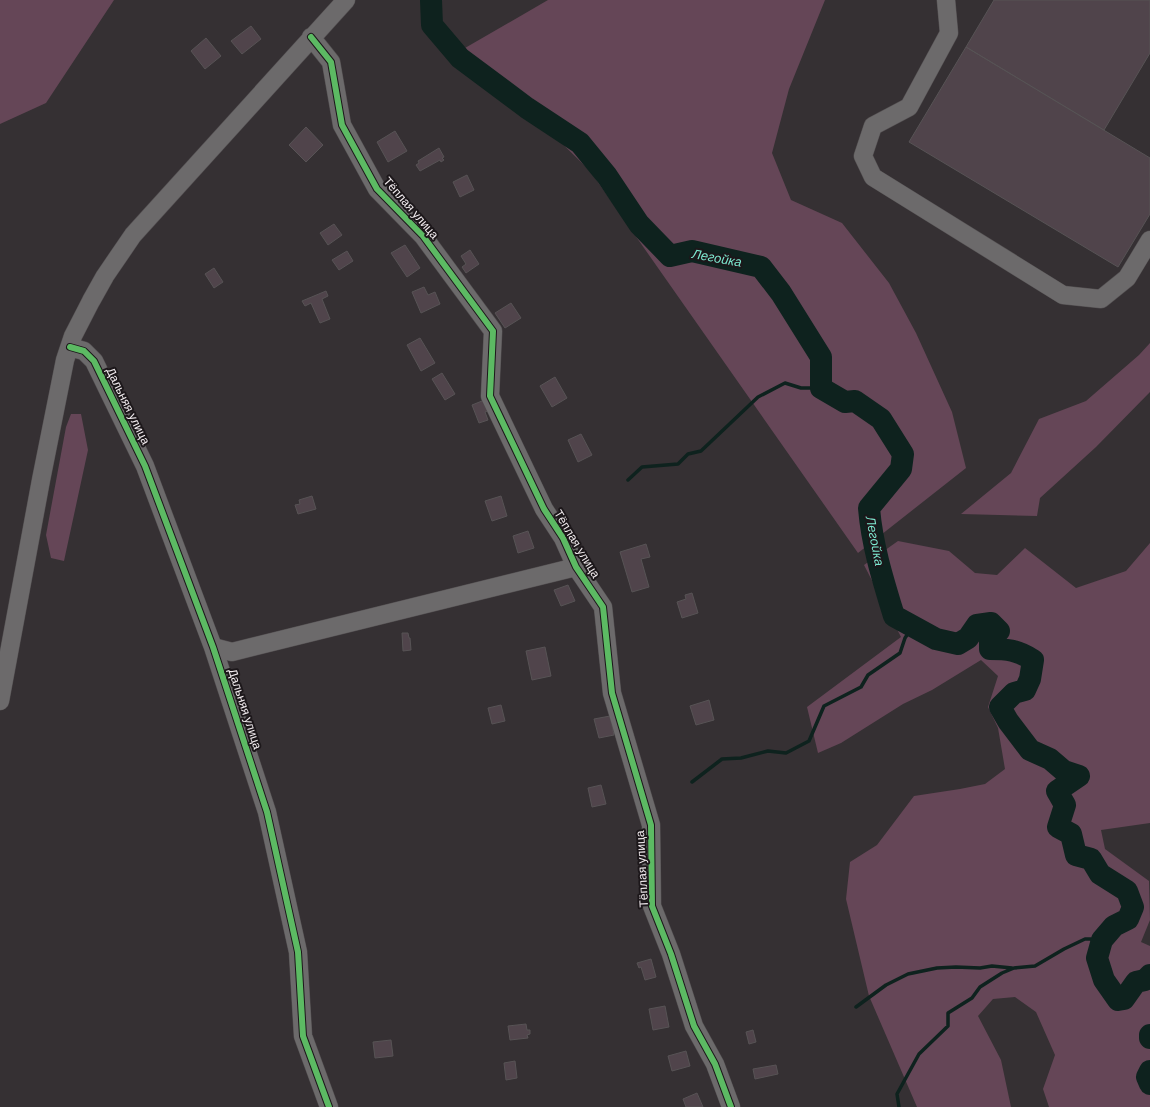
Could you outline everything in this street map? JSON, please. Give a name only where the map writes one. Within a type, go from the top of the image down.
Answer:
[{"type":"street","points":[[0,701],[65,360],[73,336],[98,289],[133,235],[346,0]]},
{"type":"street","points":[[946,0],[949,33],[909,107],[873,126],[863,156],[873,177],[1063,295],[1101,299],[1127,278],[1150,240]]},
{"type":"street","name":"Тёплая улица","points":[[312,37],[331,62],[342,125],[377,189],[422,236],[493,331],[490,396],[544,509],[563,538],[576,567],[603,606],[612,692],[651,825],[652,906],[671,954],[694,1026],[715,1064],[731,1107]]},
{"type":"street","name":"Дальняя улица","points":[[70,347],[84,351],[94,361],[145,466],[213,647],[267,812],[298,952],[302,1036],[329,1107]]},
{"type":"street","points":[[213,647],[232,652],[576,567]]},
{"type":"shaded area","points":[[0,0],[114,0],[46,103],[0,124]]},
{"type":"shaded area","points":[[548,0],[825,0],[789,89],[772,153],[791,200],[842,223],[889,283],[916,333],[952,412],[966,468],[858,553],[590,171],[465,48]]},
{"type":"shaded area","points":[[1150,343],[1150,392],[1096,447],[1040,498],[1037,516],[961,514],[1011,473],[1039,419],[1086,401],[1139,355]]},
{"type":"shaded area","points":[[71,414],[81,414],[88,450],[64,561],[51,558],[46,535],[66,427]]},
{"type":"shaded area","points":[[898,541],[949,551],[975,573],[997,575],[1025,548],[1076,588],[1126,571],[1150,543],[1150,823],[1101,830],[1105,849],[1149,881],[1150,920],[1141,942],[1150,946],[1150,1107],[1049,1107],[1043,1089],[1055,1055],[1036,1012],[1015,997],[993,999],[978,1016],[1001,1060],[1011,1107],[917,1107],[869,996],[846,899],[850,862],[877,845],[914,796],[985,784],[1005,769],[998,728],[988,707],[998,676],[981,660],[932,690],[903,704],[841,743],[818,753],[807,707],[901,637],[864,565]]},
{"type":"building","points":[[994,0],[1150,0],[1150,53],[1104,130],[966,47]]},
{"type":"building","points":[[251,26],[261,39],[242,54],[231,41]]},
{"type":"building","points":[[206,38],[221,56],[205,69],[191,51]]},
{"type":"building","points":[[966,47],[1150,158],[1150,214],[1118,267],[909,142]]},
{"type":"building","points":[[306,127],[323,145],[306,162],[289,145]]},
{"type":"building","points":[[395,131],[407,151],[388,162],[377,142]]},
{"type":"building","points":[[439,148],[444,160],[441,162],[440,160],[420,171],[416,165],[419,163],[418,161]]},
{"type":"building","points":[[467,175],[474,190],[460,197],[453,182]]},
{"type":"building","points":[[334,224],[342,235],[328,245],[320,233]]},
{"type":"building","points":[[405,245],[420,268],[407,277],[391,253]]},
{"type":"building","points":[[470,250],[479,264],[466,273],[462,267],[466,264],[461,256]]},
{"type":"building","points":[[347,251],[353,261],[339,270],[332,260]]},
{"type":"building","points":[[214,268],[223,282],[214,288],[205,274]]},
{"type":"building","points":[[424,287],[428,295],[435,292],[440,304],[421,313],[412,292]]},
{"type":"building","points":[[326,291],[328,296],[322,299],[330,319],[320,323],[311,303],[305,306],[302,301]]},
{"type":"building","points":[[511,303],[521,318],[505,328],[495,313]]},
{"type":"building","points":[[420,338],[435,363],[421,371],[407,345]]},
{"type":"building","points":[[442,373],[455,394],[445,400],[432,379]]},
{"type":"building","points":[[555,377],[567,398],[552,407],[540,386]]},
{"type":"building","points":[[487,399],[490,410],[485,412],[488,420],[479,423],[472,405]]},
{"type":"building","points":[[581,434],[592,455],[578,462],[568,440]]},
{"type":"building","points":[[312,496],[316,509],[298,514],[295,505],[300,504],[299,500]]},
{"type":"building","points":[[501,496],[507,516],[492,521],[485,501]]},
{"type":"building","points":[[528,531],[534,548],[518,553],[513,536]]},
{"type":"building","points":[[646,544],[650,557],[641,559],[649,587],[632,592],[620,552]]},
{"type":"building","points":[[568,585],[575,601],[561,606],[554,590]]},
{"type":"building","points":[[692,593],[698,613],[682,618],[677,602],[686,599],[685,595]]},
{"type":"building","points":[[402,633],[408,633],[411,650],[403,651]]},
{"type":"building","points":[[545,647],[551,676],[532,680],[526,651]]},
{"type":"building","points":[[709,700],[714,720],[696,725],[690,706]]},
{"type":"building","points":[[501,705],[505,721],[492,724],[488,708]]},
{"type":"building","points":[[610,716],[614,735],[599,738],[594,719]]},
{"type":"building","points":[[601,785],[606,804],[592,807],[588,788]]},
{"type":"building","points":[[651,959],[656,977],[645,980],[641,967],[639,968],[637,963]]},
{"type":"building","points":[[665,1006],[669,1027],[653,1030],[649,1009]]},
{"type":"building","points":[[526,1024],[527,1030],[530,1030],[530,1034],[527,1035],[528,1038],[510,1040],[508,1026]]},
{"type":"building","points":[[753,1030],[756,1042],[749,1044],[746,1032]]},
{"type":"building","points":[[391,1040],[393,1056],[375,1058],[373,1042]]},
{"type":"building","points":[[686,1051],[690,1066],[672,1071],[668,1056]]},
{"type":"building","points":[[515,1061],[517,1078],[506,1080],[504,1063]]},
{"type":"building","points":[[776,1065],[778,1074],[755,1079],[753,1069]]},
{"type":"building","points":[[697,1093],[703,1107],[686,1107],[683,1099]]},
{"type":"waterway","name":"Легойка","points":[[431,0],[432,25],[460,58],[527,108],[580,143],[607,176],[639,224],[670,256],[692,251],[761,267],[781,293],[821,357],[821,388],[845,402],[855,401],[881,419],[903,454],[901,469],[869,508],[875,549],[894,616],[936,639],[958,644],[968,638],[977,625],[991,623],[999,631],[990,640],[990,649],[1012,651],[1033,660],[1030,679],[1025,690],[1014,693],[1000,707],[1008,721],[1030,750],[1050,759],[1064,771],[1079,776],[1057,791],[1065,805],[1058,827],[1071,834],[1076,855],[1091,859],[1100,874],[1127,891],[1133,907],[1128,919],[1114,926],[1102,940],[1097,958],[1104,980],[1118,1000],[1124,999],[1136,982],[1145,980],[1150,975]]},
{"type":"waterway","points":[[628,480],[642,467],[678,464],[688,454],[701,451],[758,397],[785,383],[801,388],[821,388]]},
{"type":"waterway","points":[[692,782],[722,759],[741,758],[768,751],[786,753],[809,741],[824,706],[861,687],[868,675],[900,653],[905,638],[913,626]]},
{"type":"waterway","points":[[899,1107],[897,1094],[919,1054],[948,1026],[948,1013],[972,998],[980,987],[1002,973],[1014,968],[1035,966],[1085,939],[1091,939],[1099,949]]},
{"type":"waterway","points":[[856,1007],[886,985],[908,974],[937,968],[980,968],[992,966],[1012,968]]},
{"type":"waterway","name":"Легойка","points":[[1150,1071],[1147,1077],[1150,1084]]},
{"type":"cycle path","points":[[311,37],[331,62],[342,125],[377,189],[423,236],[493,331],[490,396],[544,509],[563,538],[576,567],[603,607],[612,693],[651,825],[652,906],[671,954],[694,1026],[715,1064],[731,1107]]},
{"type":"cycle path","points":[[70,347],[84,351],[94,361],[145,466],[213,647],[267,812],[298,952],[303,1036],[329,1107]]}]
